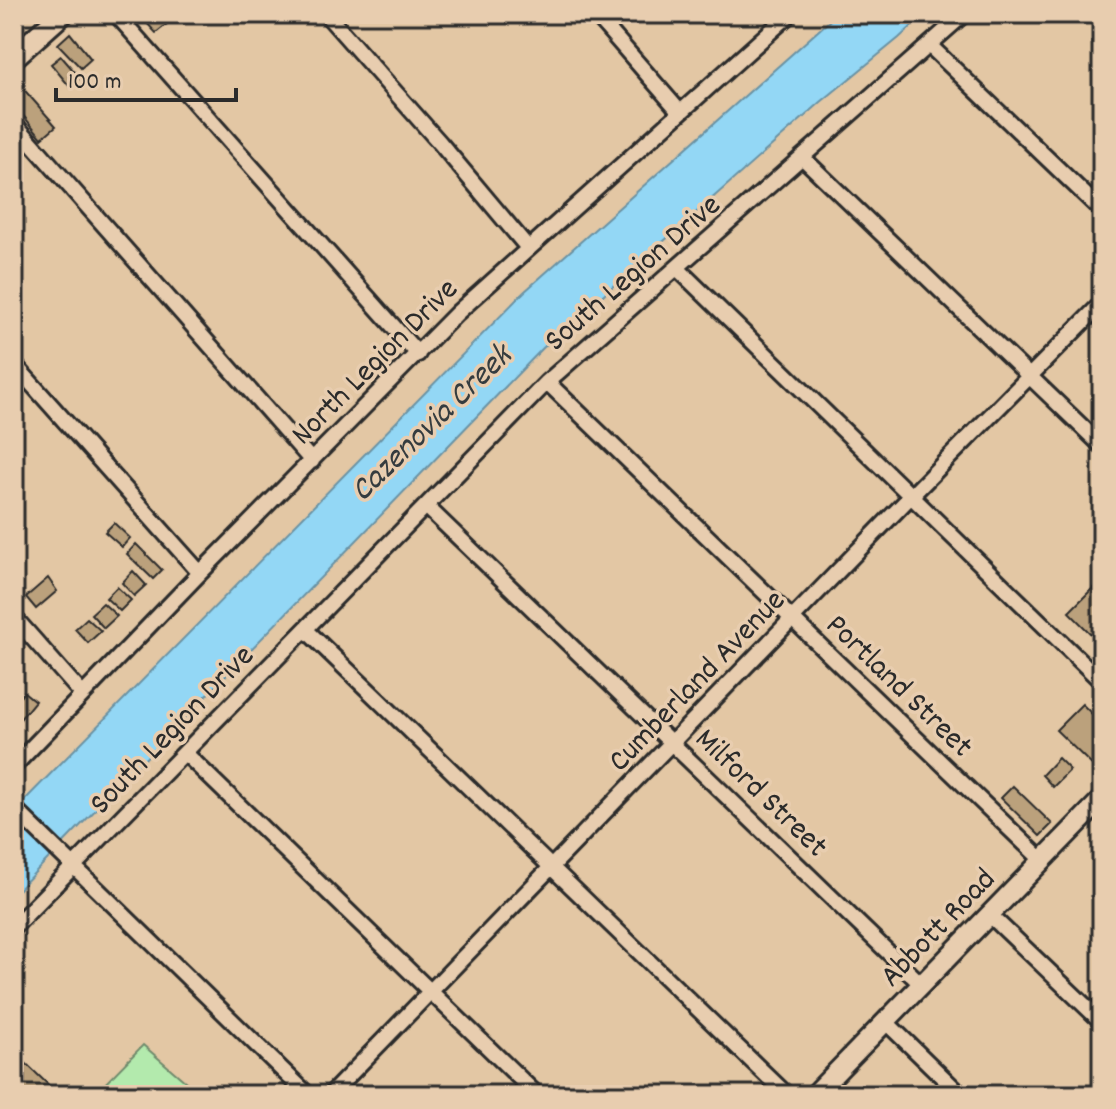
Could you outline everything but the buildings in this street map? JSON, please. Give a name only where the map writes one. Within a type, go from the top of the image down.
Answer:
[{"type":"main road","points":[[14,57],[62,14]]},
{"type":"street","points":[[116,14],[418,354]]},
{"type":"street","points":[[326,14],[528,248]]},
{"type":"street","points":[[595,14],[680,112]]},
{"type":"street","name":"North Legion Drive","points":[[14,766],[457,313],[790,14]]},
{"type":"street","name":"South Legion Drive","points":[[14,927],[70,863],[185,753],[547,382],[964,14]]},
{"type":"street","points":[[929,45],[1102,211]]},
{"type":"street","points":[[14,123],[312,461]]},
{"type":"street","points":[[802,157],[1102,446]]},
{"type":"street","points":[[677,268],[1102,682]]},
{"type":"street","name":"Cumberland Avenue","points":[[330,1095],[1102,303]]},
{"type":"street","points":[[14,364],[200,573]]},
{"type":"street","name":"Portland Street","points":[[547,382],[1042,860]]},
{"type":"street","name":"Milford Street","points":[[426,506],[921,984]]},
{"type":"street","points":[[14,617],[82,694]]},
{"type":"street","points":[[306,630],[787,1095]]},
{"type":"street","points":[[185,753],[537,1095]]},
{"type":"street","name":"Abbott Road","points":[[814,1095],[1042,860],[1100,806]]},
{"type":"street","points":[[14,808],[308,1095]]},
{"type":"street","points":[[989,914],[1102,1022]]},
{"type":"street","points":[[885,1021],[961,1095]]},
{"type":"green space","points":[[143,1045],[201,1095],[94,1095]]},
{"type":"water","name":"Cazenovia Creek","points":[[837,14],[925,14],[543,348],[14,894],[14,811],[524,292]]}]
